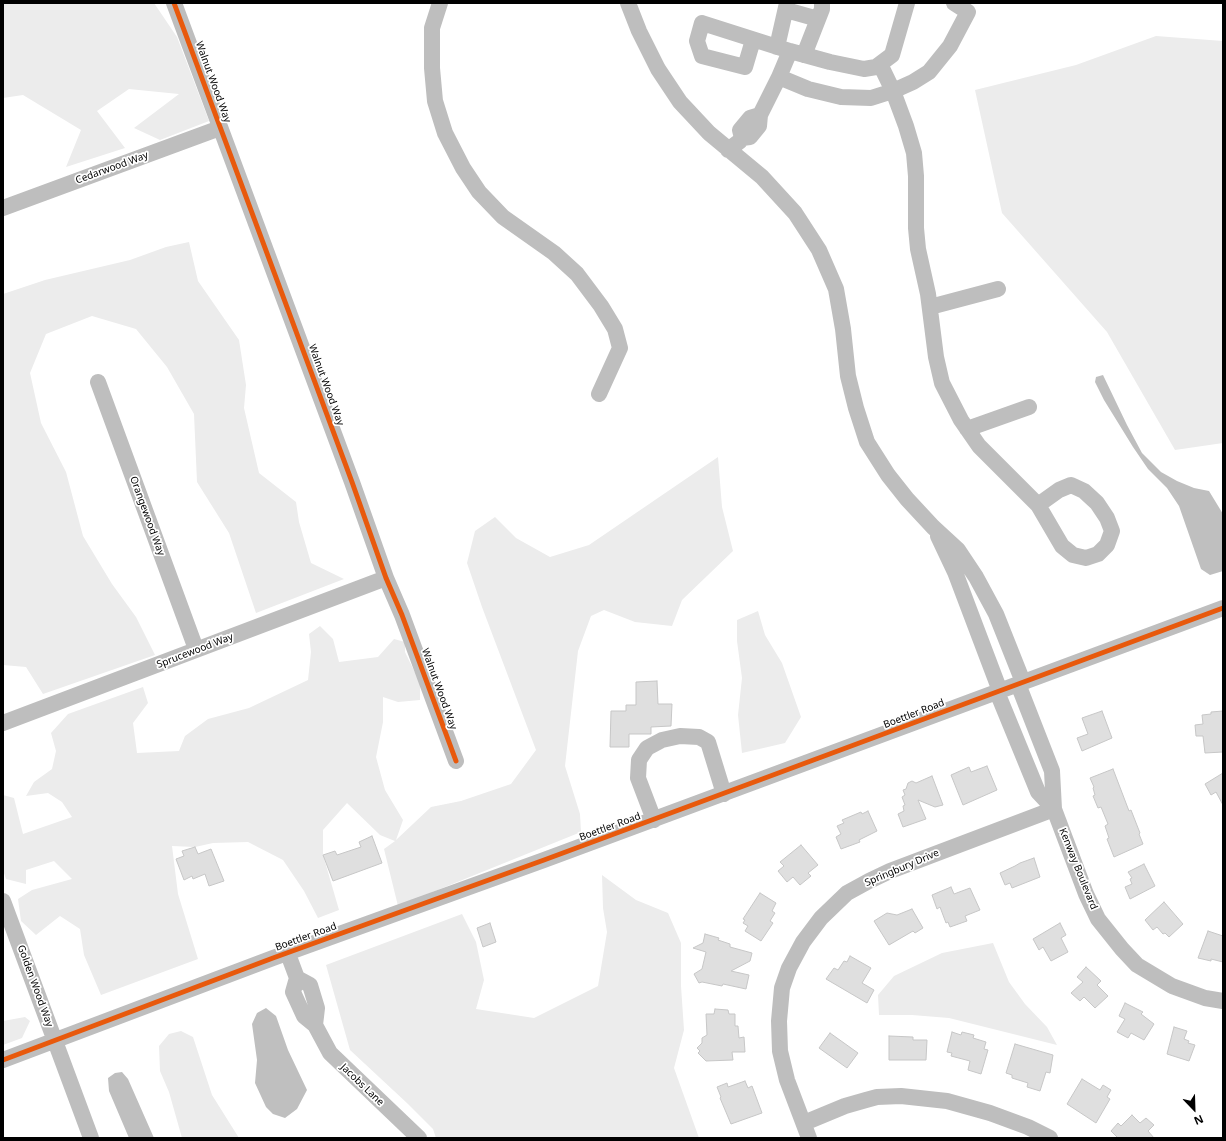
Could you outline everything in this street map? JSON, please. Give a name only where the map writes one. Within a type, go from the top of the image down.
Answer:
[{"type":"street","points":[[440,3],[432,28],[432,68],[435,101],[445,133],[462,168],[479,192],[504,217],[554,253],[577,274],[601,306],[614,329],[620,348],[598,394]]},
{"type":"street","points":[[628,3],[639,31],[658,69],[680,102],[709,133],[762,177],[795,213],[819,250],[836,289],[843,329],[848,376],[856,408],[868,442],[888,475],[907,500],[933,527]]},
{"type":"street","points":[[728,150],[742,138],[750,137],[759,126],[760,115],[790,51],[818,19],[822,9],[822,3]]},
{"type":"street","points":[[753,40],[830,62],[864,69],[876,67],[892,55],[907,3]]},
{"type":"street","points":[[779,77],[808,88],[841,97],[871,98],[893,91],[930,72],[950,46],[970,7],[954,3]]},
{"type":"street","points":[[790,51],[787,6],[818,19]]},
{"type":"street","name":"Walnut Wood Way","points":[[176,10],[355,488],[386,578],[402,616],[456,761]]},
{"type":"street","points":[[880,64],[893,91],[914,153],[918,249],[930,307],[936,357],[942,383],[961,420],[979,446],[1038,505],[1062,546],[1073,555],[1086,558],[1098,554],[1106,544],[1112,531],[1107,518],[1097,503],[1084,491],[1072,485],[1059,490],[1038,505]]},
{"type":"street","name":"Cedarwood Way","points":[[3,208],[220,128]]},
{"type":"street","points":[[930,307],[998,289]]},
{"type":"street","name":"Orangewood Way","points":[[98,382],[196,649]]},
{"type":"street","points":[[967,428],[1029,407]]},
{"type":"street","name":"Kenway Boulevard","points":[[933,527],[958,550],[979,582],[996,614],[1052,771],[1054,809],[1084,888],[1098,919],[1122,950],[1137,966],[1172,986],[1205,998],[1223,1001]]},
{"type":"street","name":"Kenway Boulevard","points":[[933,527],[955,572],[998,691],[1038,792],[1054,809]]},
{"type":"street","name":"Sprucewood Way","points":[[3,723],[386,578]]},
{"type":"street","name":"Boettler Road","points":[[3,1060],[273,958],[288,954],[654,820],[1223,608]]},
{"type":"street","points":[[654,820],[638,778],[639,760],[647,748],[662,740],[680,736],[699,737],[708,742],[724,794]]},
{"type":"street","name":"Springbury Drive","points":[[809,1138],[787,1080],[780,1051],[779,1021],[782,988],[789,968],[803,942],[822,918],[847,893],[884,874],[1054,809]]},
{"type":"street","name":"Golden Wood Way","points":[[3,901],[91,1138]]},
{"type":"street","name":"Jacobs Lane","points":[[288,954],[297,978],[310,985],[317,1008],[315,1025],[330,1053],[419,1138]]},
{"type":"street","points":[[804,1123],[845,1106],[866,1100],[901,1096],[947,1101],[990,1113],[1028,1127],[1050,1138]]},
{"type":"shaded area","points":[[3,3],[154,3],[177,37],[209,121],[160,140],[134,128],[179,94],[129,89],[97,111],[125,148],[66,167],[81,130],[23,95],[3,98]]},
{"type":"shaded area","points":[[1156,36],[1223,41],[1223,443],[1175,450],[1107,332],[1002,213],[975,90],[1076,65]]},
{"type":"shaded area","points":[[189,242],[198,281],[239,340],[246,385],[244,408],[259,473],[296,502],[299,522],[311,563],[344,579],[256,613],[229,533],[197,482],[194,414],[167,367],[136,329],[92,316],[46,334],[30,373],[41,423],[66,472],[83,536],[112,584],[136,617],[155,655],[43,694],[26,667],[3,665],[3,294],[45,280],[130,260],[166,247]]},
{"type":"shaded area","points":[[1103,375],[1142,453],[1161,472],[1194,488],[1209,491],[1223,514],[1223,571],[1210,575],[1201,569],[1179,506],[1167,488],[1148,469],[1104,400],[1095,382],[1096,377]]},
{"type":"shaded area","points":[[718,457],[722,507],[733,551],[682,600],[672,626],[635,622],[604,610],[591,616],[578,651],[565,766],[580,814],[581,832],[398,906],[384,849],[395,841],[380,835],[347,803],[323,830],[323,855],[339,910],[318,918],[304,891],[283,860],[248,842],[213,843],[195,847],[172,846],[178,894],[198,959],[101,995],[84,955],[80,929],[60,916],[36,935],[21,921],[18,899],[32,890],[72,879],[54,861],[26,870],[26,884],[6,879],[3,870],[3,795],[14,798],[23,834],[72,817],[62,802],[48,793],[26,796],[34,782],[52,769],[56,751],[51,733],[68,714],[143,687],[148,703],[133,723],[137,753],[179,751],[185,736],[208,719],[249,708],[308,680],[311,652],[309,634],[320,626],[333,639],[339,662],[378,657],[394,639],[405,642],[405,652],[420,683],[420,700],[398,702],[383,697],[383,722],[376,757],[385,790],[403,820],[396,840],[431,807],[461,801],[511,784],[536,750],[467,563],[475,531],[495,517],[516,538],[550,557],[589,545]]},
{"type":"shaded area","points":[[758,611],[765,635],[782,663],[801,717],[785,743],[742,753],[738,715],[742,678],[737,641],[737,620]]},
{"type":"shaded area","points":[[602,875],[636,900],[668,913],[681,943],[681,986],[684,1030],[674,1068],[699,1138],[436,1138],[433,1129],[350,1050],[326,965],[462,914],[476,942],[484,980],[476,1009],[534,1018],[598,986],[607,932],[603,908]]},
{"type":"shaded area","points":[[993,943],[1009,982],[1025,1004],[1047,1027],[1057,1045],[949,1018],[912,1015],[879,1015],[878,995],[894,976],[942,953]]},
{"type":"shaded area","points":[[266,1008],[276,1016],[288,1050],[307,1090],[297,1109],[285,1118],[273,1114],[266,1107],[255,1083],[257,1060],[252,1024],[257,1013]]},
{"type":"shaded area","points":[[25,1017],[30,1021],[22,1038],[3,1045],[3,1021]]},
{"type":"shaded area","points":[[181,1031],[193,1037],[212,1095],[239,1138],[182,1138],[169,1092],[160,1071],[159,1046],[169,1034]]},
{"type":"shaded area","points":[[122,1072],[128,1079],[154,1138],[129,1138],[109,1091],[108,1078],[115,1073]]},
{"type":"building","points":[[657,681],[658,704],[672,704],[671,726],[651,727],[651,734],[629,734],[629,747],[610,747],[611,711],[626,711],[626,705],[636,705],[636,682]]},
{"type":"building","points":[[1102,711],[1112,738],[1082,751],[1077,738],[1088,734],[1082,718]]},
{"type":"building","points":[[1223,711],[1223,752],[1205,753],[1203,736],[1196,736],[1195,725],[1203,724],[1202,715],[1211,714],[1211,712]]},
{"type":"building","points":[[987,766],[997,790],[963,805],[951,775],[969,767],[971,772]]},
{"type":"building","points":[[1113,769],[1129,811],[1131,810],[1143,844],[1114,857],[1107,839],[1109,838],[1105,826],[1108,824],[1101,807],[1098,808],[1093,796],[1095,795],[1094,787],[1090,778]]},
{"type":"building","points":[[1223,773],[1223,805],[1216,792],[1211,795],[1205,784]]},
{"type":"building","points":[[932,776],[943,805],[935,807],[918,800],[926,819],[903,827],[898,814],[904,811],[903,806],[905,805],[902,797],[905,795],[903,790],[906,789],[908,783],[912,781],[916,783]]},
{"type":"building","points":[[868,811],[877,831],[859,840],[860,842],[841,849],[836,837],[841,834],[837,826],[844,823],[842,820],[861,812],[862,814]]},
{"type":"building","points":[[372,836],[382,863],[333,881],[323,855],[335,851],[337,855],[361,847],[359,842]]},
{"type":"building","points":[[801,845],[818,865],[808,873],[811,876],[800,885],[793,877],[787,882],[778,871],[784,866],[780,862]]},
{"type":"building","points":[[195,847],[198,854],[211,849],[224,881],[209,886],[205,874],[193,879],[192,876],[184,880],[176,859],[184,856],[182,851]]},
{"type":"building","points":[[1034,858],[1040,877],[1012,888],[1010,883],[1005,885],[1000,873]]},
{"type":"building","points":[[1144,864],[1155,886],[1130,899],[1125,887],[1132,884],[1130,879],[1132,878],[1128,872]]},
{"type":"building","points":[[951,887],[954,894],[970,888],[980,910],[965,916],[967,921],[950,927],[948,922],[946,923],[940,907],[937,909],[932,895]]},
{"type":"building","points":[[760,893],[776,903],[772,911],[775,913],[770,921],[773,923],[761,941],[745,931],[748,926],[743,923],[745,920],[743,919]]},
{"type":"building","points":[[1164,902],[1183,924],[1169,937],[1165,933],[1163,934],[1157,927],[1153,930],[1145,920]]},
{"type":"building","points":[[912,909],[923,928],[915,933],[913,931],[889,945],[874,921],[887,913],[897,915]]},
{"type":"building","points":[[490,923],[496,942],[483,947],[477,928]]},
{"type":"building","points":[[1060,923],[1066,935],[1061,938],[1068,952],[1051,961],[1043,947],[1039,950],[1033,939]]},
{"type":"building","points":[[1208,931],[1223,936],[1223,962],[1198,958]]},
{"type":"building","points":[[705,934],[719,938],[718,940],[730,944],[730,947],[752,953],[750,961],[731,971],[749,975],[746,989],[723,984],[722,986],[702,982],[699,983],[694,974],[702,969],[706,952],[693,948],[703,943]]},
{"type":"building","points":[[850,956],[871,968],[862,983],[874,990],[867,1003],[826,979],[834,968],[838,970],[844,961],[847,962]]},
{"type":"building","points":[[1086,967],[1101,981],[1097,985],[1108,996],[1095,1008],[1084,997],[1080,1001],[1071,993],[1083,982],[1077,977]]},
{"type":"building","points":[[1125,1003],[1143,1012],[1141,1014],[1154,1024],[1144,1040],[1131,1033],[1128,1038],[1117,1032],[1125,1019],[1119,1016]]},
{"type":"building","points":[[715,1009],[728,1010],[729,1014],[735,1014],[735,1026],[738,1026],[739,1038],[744,1037],[745,1052],[732,1052],[733,1060],[706,1061],[698,1053],[700,1051],[697,1048],[702,1043],[702,1038],[707,1035],[706,1014],[714,1014]]},
{"type":"building","points":[[1174,1027],[1187,1031],[1184,1039],[1189,1041],[1188,1043],[1195,1045],[1189,1061],[1167,1054]]},
{"type":"building","points":[[952,1032],[961,1035],[962,1032],[974,1035],[973,1038],[986,1042],[984,1049],[988,1050],[981,1074],[968,1070],[970,1061],[951,1056],[952,1053],[947,1052]]},
{"type":"building","points":[[830,1033],[858,1053],[847,1068],[819,1048]]},
{"type":"building","points":[[889,1036],[913,1037],[913,1040],[927,1040],[926,1060],[889,1060]]},
{"type":"building","points":[[1015,1044],[1053,1055],[1050,1073],[1046,1072],[1040,1091],[1027,1087],[1028,1083],[1012,1078],[1012,1075],[1006,1073]]},
{"type":"building","points":[[1082,1079],[1100,1090],[1103,1085],[1111,1090],[1107,1097],[1110,1099],[1096,1123],[1067,1104]]},
{"type":"building","points":[[745,1081],[748,1088],[752,1086],[762,1113],[731,1124],[717,1087],[727,1083],[728,1087]]},
{"type":"building","points":[[1132,1115],[1140,1123],[1146,1118],[1154,1125],[1148,1131],[1154,1138],[1118,1138],[1111,1131],[1118,1123],[1121,1126]]},
{"type":"cycle path","points":[[174,3],[352,482],[386,578],[402,615],[456,761]]},
{"type":"cycle path","points":[[3,1060],[273,958],[544,860],[1223,608]]}]
